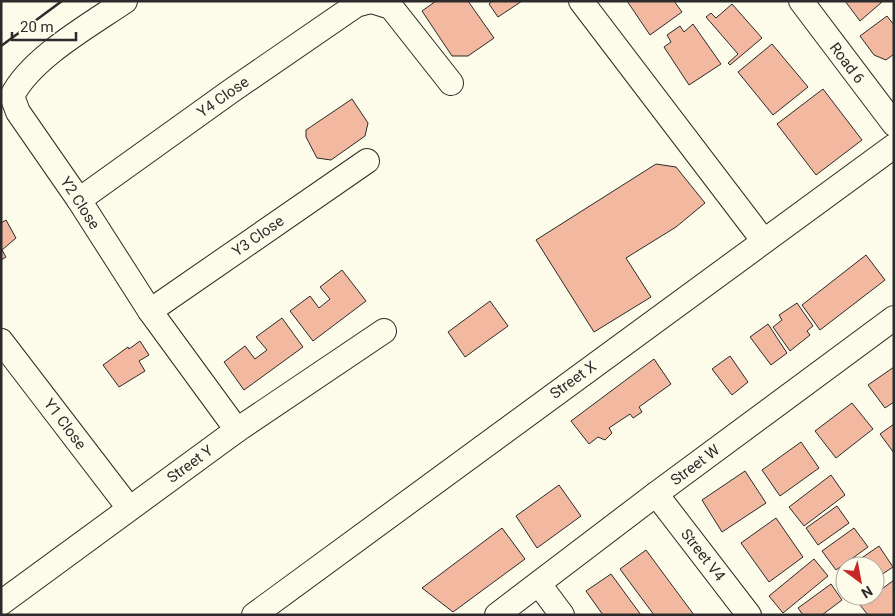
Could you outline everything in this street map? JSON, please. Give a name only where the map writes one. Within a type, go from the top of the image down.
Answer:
[{"type":"street","name":"Y2 Close","points":[[125,1],[65,42],[29,71],[18,84],[12,96],[18,112],[79,200],[150,311],[237,430]]},
{"type":"street","name":"Y4 Close","points":[[79,200],[231,91],[356,5],[371,1],[391,7],[451,83]]},
{"type":"street","points":[[581,1],[763,240]]},
{"type":"street","name":"Road 6","points":[[801,1],[894,124]]},
{"type":"street","name":"Street X","points":[[254,615],[763,240],[894,146]]},
{"type":"street","name":"Y3 Close","points":[[150,311],[367,161]]},
{"type":"street","name":"Street W","points":[[498,615],[656,494],[894,318]]},
{"type":"street","name":"Street Y","points":[[1,605],[129,508],[237,430],[384,332]]},
{"type":"street","name":"Y1 Close","points":[[1,341],[129,508]]},
{"type":"street","name":"Street V4","points":[[656,494],[749,615]]},
{"type":"street","points":[[539,584],[562,615]]},
{"type":"street","points":[[1,605],[8,615]]},
{"type":"building","points":[[436,1],[468,1],[494,38],[468,56],[452,56],[422,11]]},
{"type":"building","points":[[492,1],[522,1],[498,17],[489,4]]},
{"type":"building","points":[[627,1],[674,1],[682,12],[650,35]]},
{"type":"building","points":[[845,1],[881,1],[882,2],[860,21]]},
{"type":"building","points":[[732,4],[762,38],[730,65],[728,63],[738,54],[706,17],[711,13],[716,18]]},
{"type":"building","points":[[887,16],[894,25],[894,54],[886,60],[874,55],[860,36]]},
{"type":"building","points":[[693,24],[721,64],[689,85],[664,47],[671,42],[667,35],[680,26],[684,32]]},
{"type":"building","points":[[772,44],[808,87],[773,115],[738,72]]},
{"type":"building","points":[[823,89],[862,140],[816,175],[777,124]]},
{"type":"building","points":[[352,99],[368,123],[365,136],[331,160],[317,158],[306,137],[306,130]]},
{"type":"building","points":[[656,164],[676,167],[705,203],[676,227],[626,258],[651,297],[594,332],[536,240]]},
{"type":"building","points":[[6,220],[16,238],[2,250],[6,257],[1,260],[1,223]]},
{"type":"building","points":[[866,255],[885,280],[820,330],[802,305]]},
{"type":"building","points":[[342,270],[366,301],[313,341],[290,311],[310,296],[319,308],[330,299],[320,287]]},
{"type":"building","points":[[490,301],[508,326],[465,357],[448,332]]},
{"type":"building","points":[[797,303],[813,326],[807,331],[810,335],[790,351],[773,327],[782,320],[779,315]]},
{"type":"building","points":[[282,318],[303,347],[244,390],[224,362],[245,346],[255,359],[267,350],[256,337]]},
{"type":"building","points":[[768,324],[787,353],[771,365],[750,337]]},
{"type":"building","points":[[140,341],[149,355],[139,361],[145,371],[119,387],[103,365]]},
{"type":"building","points":[[730,356],[748,382],[732,395],[712,369]]},
{"type":"building","points":[[654,359],[671,384],[639,407],[642,412],[633,418],[630,414],[609,428],[612,433],[605,440],[598,437],[589,444],[571,421]]},
{"type":"building","points":[[894,367],[894,402],[885,408],[868,385]]},
{"type":"building","points":[[852,403],[873,429],[836,458],[815,431]]},
{"type":"building","points":[[894,424],[894,453],[880,434]]},
{"type":"building","points":[[801,442],[819,468],[780,496],[762,470]]},
{"type":"building","points":[[745,471],[766,503],[722,532],[702,500]]},
{"type":"building","points":[[831,475],[845,495],[804,526],[789,507]]},
{"type":"building","points":[[559,485],[581,516],[537,548],[516,516]]},
{"type":"building","points":[[837,506],[849,523],[818,545],[806,528]]},
{"type":"building","points":[[776,518],[803,557],[769,582],[741,543]]},
{"type":"building","points":[[502,528],[525,559],[453,612],[422,588]]},
{"type":"building","points":[[854,528],[868,547],[855,556],[835,556],[835,569],[822,551]]},
{"type":"building","points":[[879,546],[893,567],[885,572],[885,556],[864,556]]},
{"type":"building","points":[[646,550],[694,615],[654,615],[620,569]]},
{"type":"building","points":[[814,559],[828,576],[783,613],[769,596]]},
{"type":"building","points":[[611,574],[641,615],[603,615],[586,591]]},
{"type":"building","points":[[894,580],[894,615],[868,615],[861,606],[885,606],[885,587]]},
{"type":"building","points":[[831,584],[835,590],[835,605],[822,615],[803,615],[798,608]]},
{"type":"wall","points":[[1,46],[62,1]]}]
